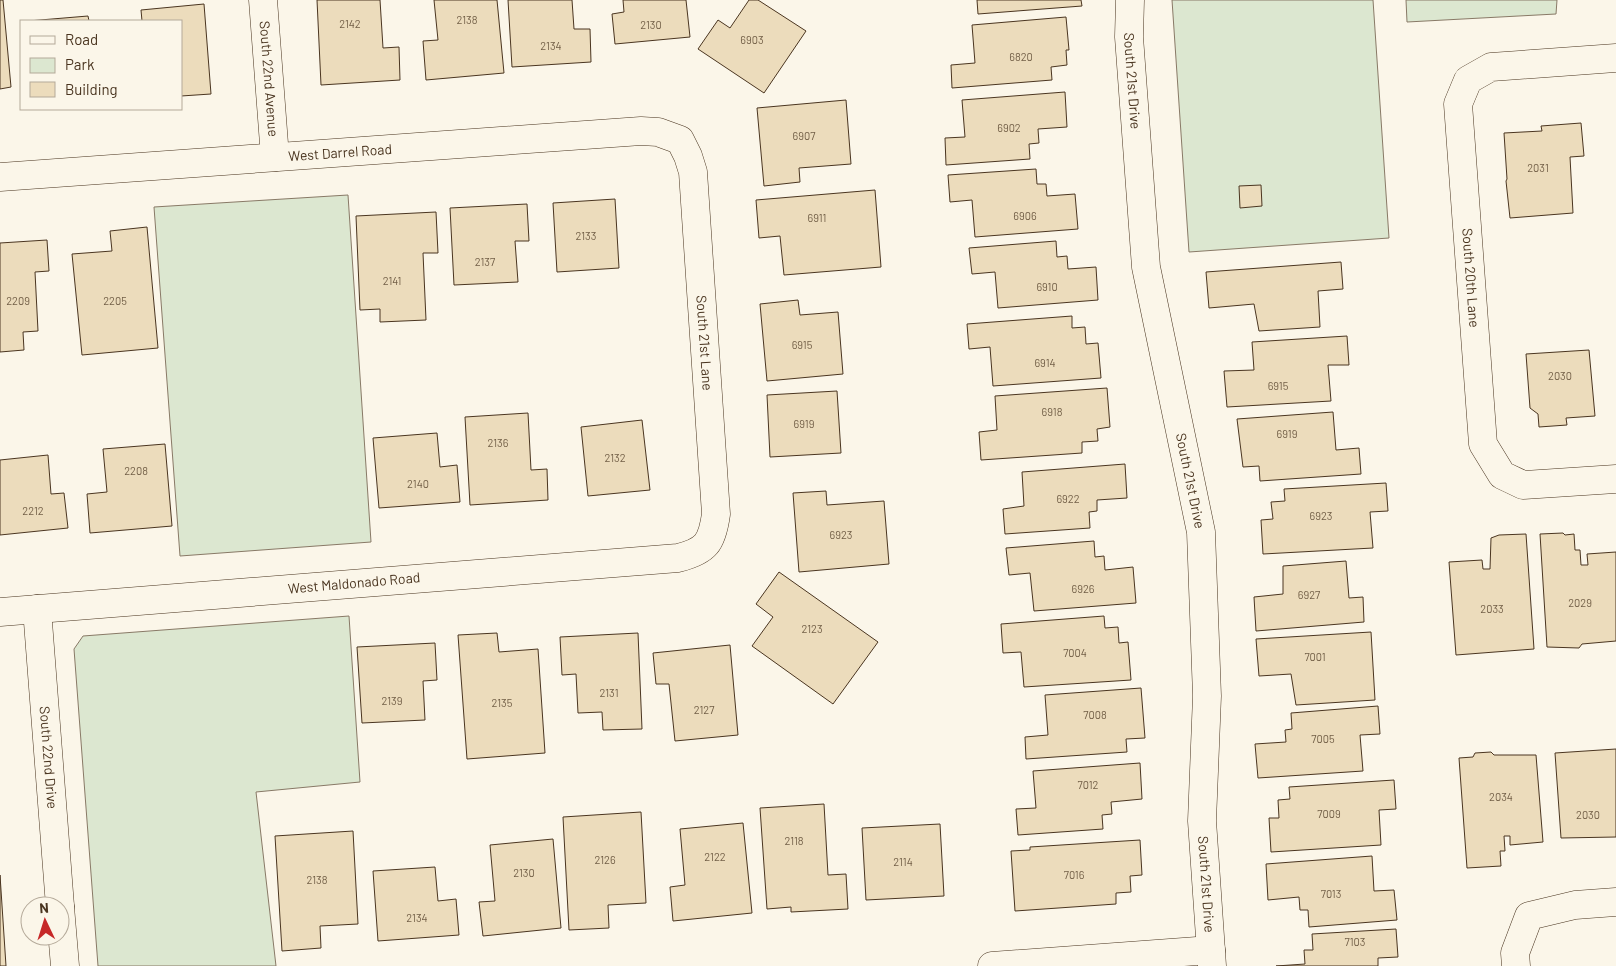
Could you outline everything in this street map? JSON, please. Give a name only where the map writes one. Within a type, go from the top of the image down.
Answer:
[{"type":"street","name":"South 22nd Avenue","points":[[263,0],[274,157]]},
{"type":"street","name":"South 21st Drive","points":[[1130,0],[1129,37],[1146,267],[1201,532],[1207,696],[1202,821],[1211,958]]},
{"type":"street","name":"South 20th Lane","points":[[1616,58],[1492,68],[1468,80],[1458,104],[1483,444],[1502,475],[1523,485],[1616,479]]},
{"type":"street","name":"West Darrel Road","points":[[0,177],[641,131],[658,132],[680,140]]},
{"type":"street","name":"South 21st Lane","points":[[680,140],[693,172],[716,514],[713,532],[705,547]]},
{"type":"street","name":"West Maldonado Road","points":[[0,612],[678,558],[693,554],[705,547]]},
{"type":"street","name":"South 22nd Drive","points":[[36,609],[59,896]]},
{"type":"street","points":[[1516,966],[1515,953],[1529,916],[1576,905],[1616,902]]},
{"type":"street","name":"South 22nd Drive","points":[[63,946],[65,966]]},
{"type":"street","points":[[992,966],[1211,958]]},
{"type":"green space","points":[[1172,0],[1373,0],[1389,238],[1189,252]]},
{"type":"green space","points":[[1406,0],[1557,0],[1556,14],[1407,22]]},
{"type":"green space","points":[[348,195],[371,542],[180,556],[154,207]]},
{"type":"green space","points":[[349,616],[360,782],[256,792],[276,966],[98,966],[74,649],[83,636]]},
{"type":"building","points":[[0,0],[3,0],[11,87],[0,89]]},
{"type":"building","points":[[317,0],[380,0],[383,48],[399,47],[400,80],[321,85]]},
{"type":"building","points":[[434,0],[497,0],[504,73],[426,80],[423,41],[438,40]]},
{"type":"building","points":[[508,0],[572,0],[574,29],[590,29],[591,62],[512,67]]},
{"type":"building","points":[[623,0],[686,0],[690,37],[615,44],[612,14],[624,12]]},
{"type":"building","points":[[749,0],[758,0],[806,31],[764,93],[698,49],[718,20],[730,28]]},
{"type":"building","points":[[977,0],[1081,0],[1082,6],[978,14]]},
{"type":"building","points":[[204,4],[211,94],[182,96],[182,20],[142,20],[141,10]]},
{"type":"building","points":[[88,16],[89,20],[40,20]]},
{"type":"building","points":[[1066,17],[1069,50],[1066,50],[1067,65],[1051,67],[1052,80],[952,88],[951,65],[975,63],[972,25]]},
{"type":"building","points":[[1065,92],[1067,127],[1038,129],[1039,143],[1029,144],[1030,159],[946,165],[945,138],[965,137],[962,100]]},
{"type":"building","points":[[846,100],[851,164],[799,168],[800,182],[764,186],[757,108]]},
{"type":"building","points":[[1581,123],[1584,156],[1570,157],[1573,213],[1510,218],[1504,133],[1542,131],[1541,126]]},
{"type":"building","points":[[1036,169],[1037,184],[1046,184],[1047,196],[1075,194],[1078,229],[975,237],[972,200],[950,202],[948,175]]},
{"type":"building","points":[[1261,185],[1262,206],[1240,208],[1239,186]]},
{"type":"building","points":[[875,190],[881,267],[784,275],[780,236],[759,238],[756,200]]},
{"type":"building","points":[[615,199],[619,268],[557,272],[553,203]]},
{"type":"building","points":[[527,204],[529,241],[515,241],[518,282],[454,285],[450,208]]},
{"type":"building","points":[[436,212],[438,253],[423,253],[426,320],[380,322],[380,309],[360,310],[356,216]]},
{"type":"building","points":[[147,227],[158,348],[82,355],[72,254],[112,251],[110,231]]},
{"type":"building","points":[[47,240],[49,271],[35,272],[38,331],[23,332],[24,350],[0,352],[0,243]]},
{"type":"building","points":[[1056,241],[1057,257],[1067,256],[1068,269],[1096,267],[1098,300],[998,308],[995,272],[972,274],[969,248]]},
{"type":"building","points":[[1341,262],[1343,289],[1318,291],[1320,327],[1259,331],[1254,304],[1209,308],[1206,272]]},
{"type":"building","points":[[798,300],[800,315],[838,312],[843,374],[767,381],[760,304]]},
{"type":"building","points":[[1072,316],[1072,328],[1085,327],[1086,344],[1098,343],[1101,378],[993,386],[990,347],[969,349],[967,324]]},
{"type":"building","points":[[1347,336],[1349,365],[1328,365],[1331,401],[1227,407],[1224,371],[1254,370],[1252,342]]},
{"type":"building","points":[[1589,350],[1595,416],[1566,418],[1567,425],[1539,427],[1538,414],[1530,408],[1526,354]]},
{"type":"building","points":[[1107,388],[1110,427],[1097,429],[1098,441],[1082,442],[1082,453],[981,460],[979,432],[997,430],[995,396]]},
{"type":"building","points":[[837,391],[841,453],[770,457],[767,395]]},
{"type":"building","points":[[1333,412],[1336,450],[1359,448],[1361,474],[1260,481],[1259,466],[1243,467],[1237,419]]},
{"type":"building","points":[[528,413],[531,470],[547,469],[548,500],[470,505],[465,417]]},
{"type":"building","points":[[642,420],[650,490],[588,496],[581,427]]},
{"type":"building","points":[[437,433],[440,467],[457,465],[460,502],[379,508],[373,438]]},
{"type":"building","points":[[165,444],[172,526],[90,533],[87,494],[107,492],[103,449]]},
{"type":"building","points":[[48,455],[51,494],[64,493],[68,528],[0,535],[0,460]]},
{"type":"building","points":[[1125,464],[1127,498],[1097,500],[1097,511],[1089,512],[1090,528],[1005,534],[1003,509],[1024,506],[1022,472]]},
{"type":"building","points":[[1386,483],[1388,511],[1370,512],[1373,548],[1263,554],[1261,520],[1273,519],[1271,502],[1285,501],[1284,489]]},
{"type":"building","points":[[826,491],[827,505],[884,501],[889,564],[799,572],[793,493]]},
{"type":"building","points":[[1563,533],[1565,535],[1574,534],[1575,550],[1580,550],[1581,565],[1588,565],[1587,554],[1616,552],[1616,641],[1582,644],[1579,648],[1547,647],[1540,534]]},
{"type":"building","points":[[1526,534],[1534,649],[1456,655],[1449,562],[1482,560],[1483,569],[1490,569],[1491,538],[1499,535]]},
{"type":"building","points":[[1094,541],[1095,557],[1104,556],[1105,570],[1133,567],[1136,603],[1034,611],[1030,573],[1009,575],[1006,548]]},
{"type":"building","points":[[1346,561],[1349,598],[1363,597],[1364,622],[1256,631],[1254,597],[1283,594],[1283,566]]},
{"type":"building","points":[[779,572],[878,642],[833,704],[752,646],[773,617],[756,604]]},
{"type":"building","points":[[1104,616],[1105,628],[1118,627],[1119,643],[1128,642],[1131,680],[1024,687],[1021,652],[1003,653],[1001,624]]},
{"type":"building","points":[[1371,632],[1375,700],[1296,705],[1291,674],[1259,676],[1256,639]]},
{"type":"building","points":[[497,633],[499,652],[538,649],[545,753],[467,759],[458,635]]},
{"type":"building","points":[[638,633],[642,729],[603,730],[602,712],[578,713],[576,674],[562,675],[560,637]]},
{"type":"building","points":[[435,643],[437,680],[423,681],[425,720],[362,723],[357,647]]},
{"type":"building","points":[[730,645],[738,735],[675,741],[669,684],[656,684],[653,653]]},
{"type":"building","points":[[1141,688],[1145,738],[1126,739],[1127,752],[1026,759],[1025,737],[1048,735],[1045,695]]},
{"type":"building","points":[[1378,706],[1380,734],[1360,735],[1363,771],[1258,778],[1255,744],[1286,742],[1285,730],[1292,729],[1291,713]]},
{"type":"building","points":[[1616,749],[1616,837],[1561,838],[1555,753]]},
{"type":"building","points":[[1491,752],[1494,755],[1536,755],[1543,842],[1510,845],[1510,836],[1504,836],[1505,851],[1500,851],[1501,866],[1467,868],[1459,758],[1473,757],[1475,753]]},
{"type":"building","points":[[1140,763],[1142,799],[1111,802],[1112,814],[1102,815],[1103,829],[1018,835],[1016,809],[1036,808],[1033,771]]},
{"type":"building","points":[[1394,780],[1396,809],[1379,810],[1381,845],[1271,852],[1269,818],[1279,818],[1278,800],[1290,799],[1289,787]]},
{"type":"building","points":[[824,804],[828,875],[846,874],[848,909],[791,912],[791,907],[767,909],[760,808]]},
{"type":"building","points":[[641,812],[646,903],[608,905],[609,928],[569,930],[563,817]]},
{"type":"building","points":[[743,823],[752,913],[673,921],[670,887],[685,885],[680,829]]},
{"type":"building","points":[[940,824],[944,896],[866,900],[862,828]]},
{"type":"building","points":[[353,831],[358,924],[320,926],[321,948],[282,951],[275,836]]},
{"type":"building","points":[[553,839],[561,928],[483,936],[479,902],[495,901],[490,845]]},
{"type":"building","points":[[1140,840],[1142,875],[1130,876],[1131,892],[1116,893],[1116,904],[1015,911],[1011,851],[1030,850],[1030,847]]},
{"type":"building","points":[[1372,856],[1374,891],[1394,890],[1397,920],[1309,927],[1308,910],[1300,910],[1299,897],[1268,900],[1266,864]]},
{"type":"building","points":[[435,867],[438,901],[456,899],[459,935],[378,941],[373,871]]},
{"type":"building","points":[[0,875],[6,966],[0,966]]},
{"type":"building","points":[[1396,929],[1398,957],[1378,958],[1378,966],[1276,966],[1305,964],[1304,950],[1313,950],[1312,934]]}]
